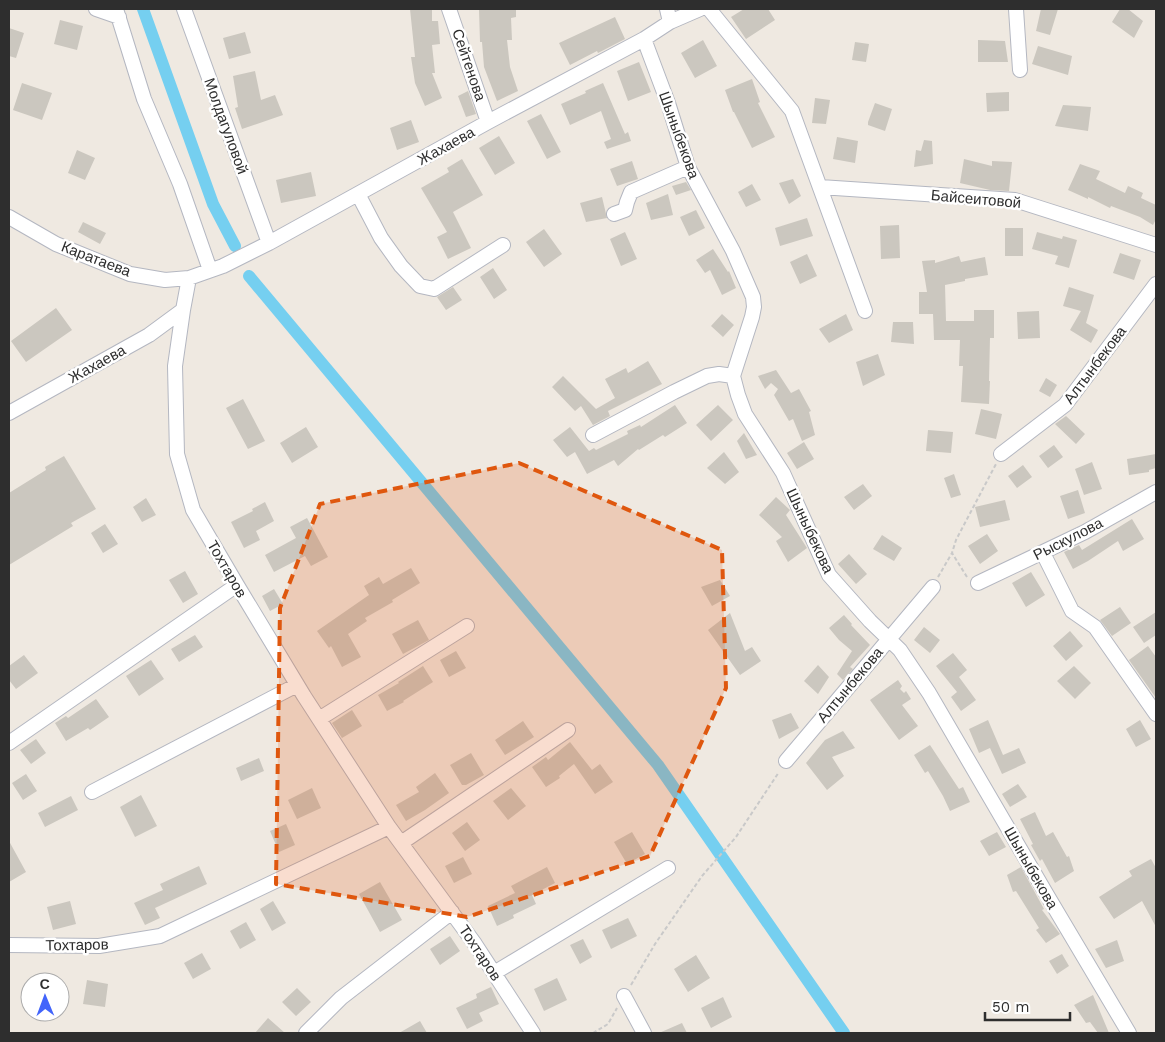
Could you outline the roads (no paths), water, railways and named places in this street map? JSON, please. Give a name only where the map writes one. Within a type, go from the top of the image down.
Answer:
[{"type":"street","points":[[96,9],[118,13],[144,99],[217,268]]},
{"type":"street","name":"Молдагуловой","points":[[184,9],[266,244]]},
{"type":"street","name":"Сейтенова","points":[[449,9],[488,122]]},
{"type":"street","name":"Жахаева","points":[[189,278],[217,268],[266,244],[644,39],[668,15],[700,9]]},
{"type":"street","points":[[709,9],[792,111],[865,311]]},
{"type":"street","points":[[1016,9],[1020,70]]},
{"type":"street","name":"Шыныбекова","points":[[644,39],[668,103],[688,167],[733,251],[753,297],[752,317],[733,376],[745,414],[784,473],[829,575],[870,621],[900,650],[929,693],[1129,1033]]},
{"type":"street","points":[[614,214],[625,210],[631,192],[688,167]]},
{"type":"street","name":"Байсеитовой","points":[[820,188],[1015,200],[1156,245]]},
{"type":"street","points":[[358,194],[381,238],[401,266],[420,286],[434,289],[503,244]]},
{"type":"street","name":"Каратаева","points":[[9,217],[56,244],[130,274],[165,280],[189,278]]},
{"type":"street","name":"Тохтаров","points":[[189,278],[175,366],[177,454],[193,510],[236,585],[318,719],[389,827],[476,944],[532,1033]]},
{"type":"street","name":"Алтынбекова","points":[[1001,454],[1065,405],[1156,284]]},
{"type":"street","name":"Жахаева","points":[[9,413],[149,335],[183,310]]},
{"type":"street","points":[[593,436],[707,376],[720,374],[733,376]]},
{"type":"street","name":"Рыскулова","points":[[978,583],[1085,532],[1156,492]]},
{"type":"street","points":[[1043,552],[1072,611],[1095,627],[1156,714]]},
{"type":"street","points":[[9,743],[236,585]]},
{"type":"street","name":"Алтынбекова","points":[[786,761],[933,587]]},
{"type":"street","points":[[318,719],[467,626]]},
{"type":"street","points":[[92,792],[297,685]]},
{"type":"street","points":[[401,843],[568,730]]},
{"type":"street","name":"Тохтаров","points":[[9,945],[99,946],[160,936],[389,827]]},
{"type":"street","points":[[494,973],[668,868]]},
{"type":"street","points":[[306,1033],[341,998],[452,912]]},
{"type":"street","points":[[624,996],[644,1033]]},
{"type":"waterway","points":[[143,9],[213,204],[235,246]]},
{"type":"waterway","points":[[249,276],[658,765],[844,1033]]}]
